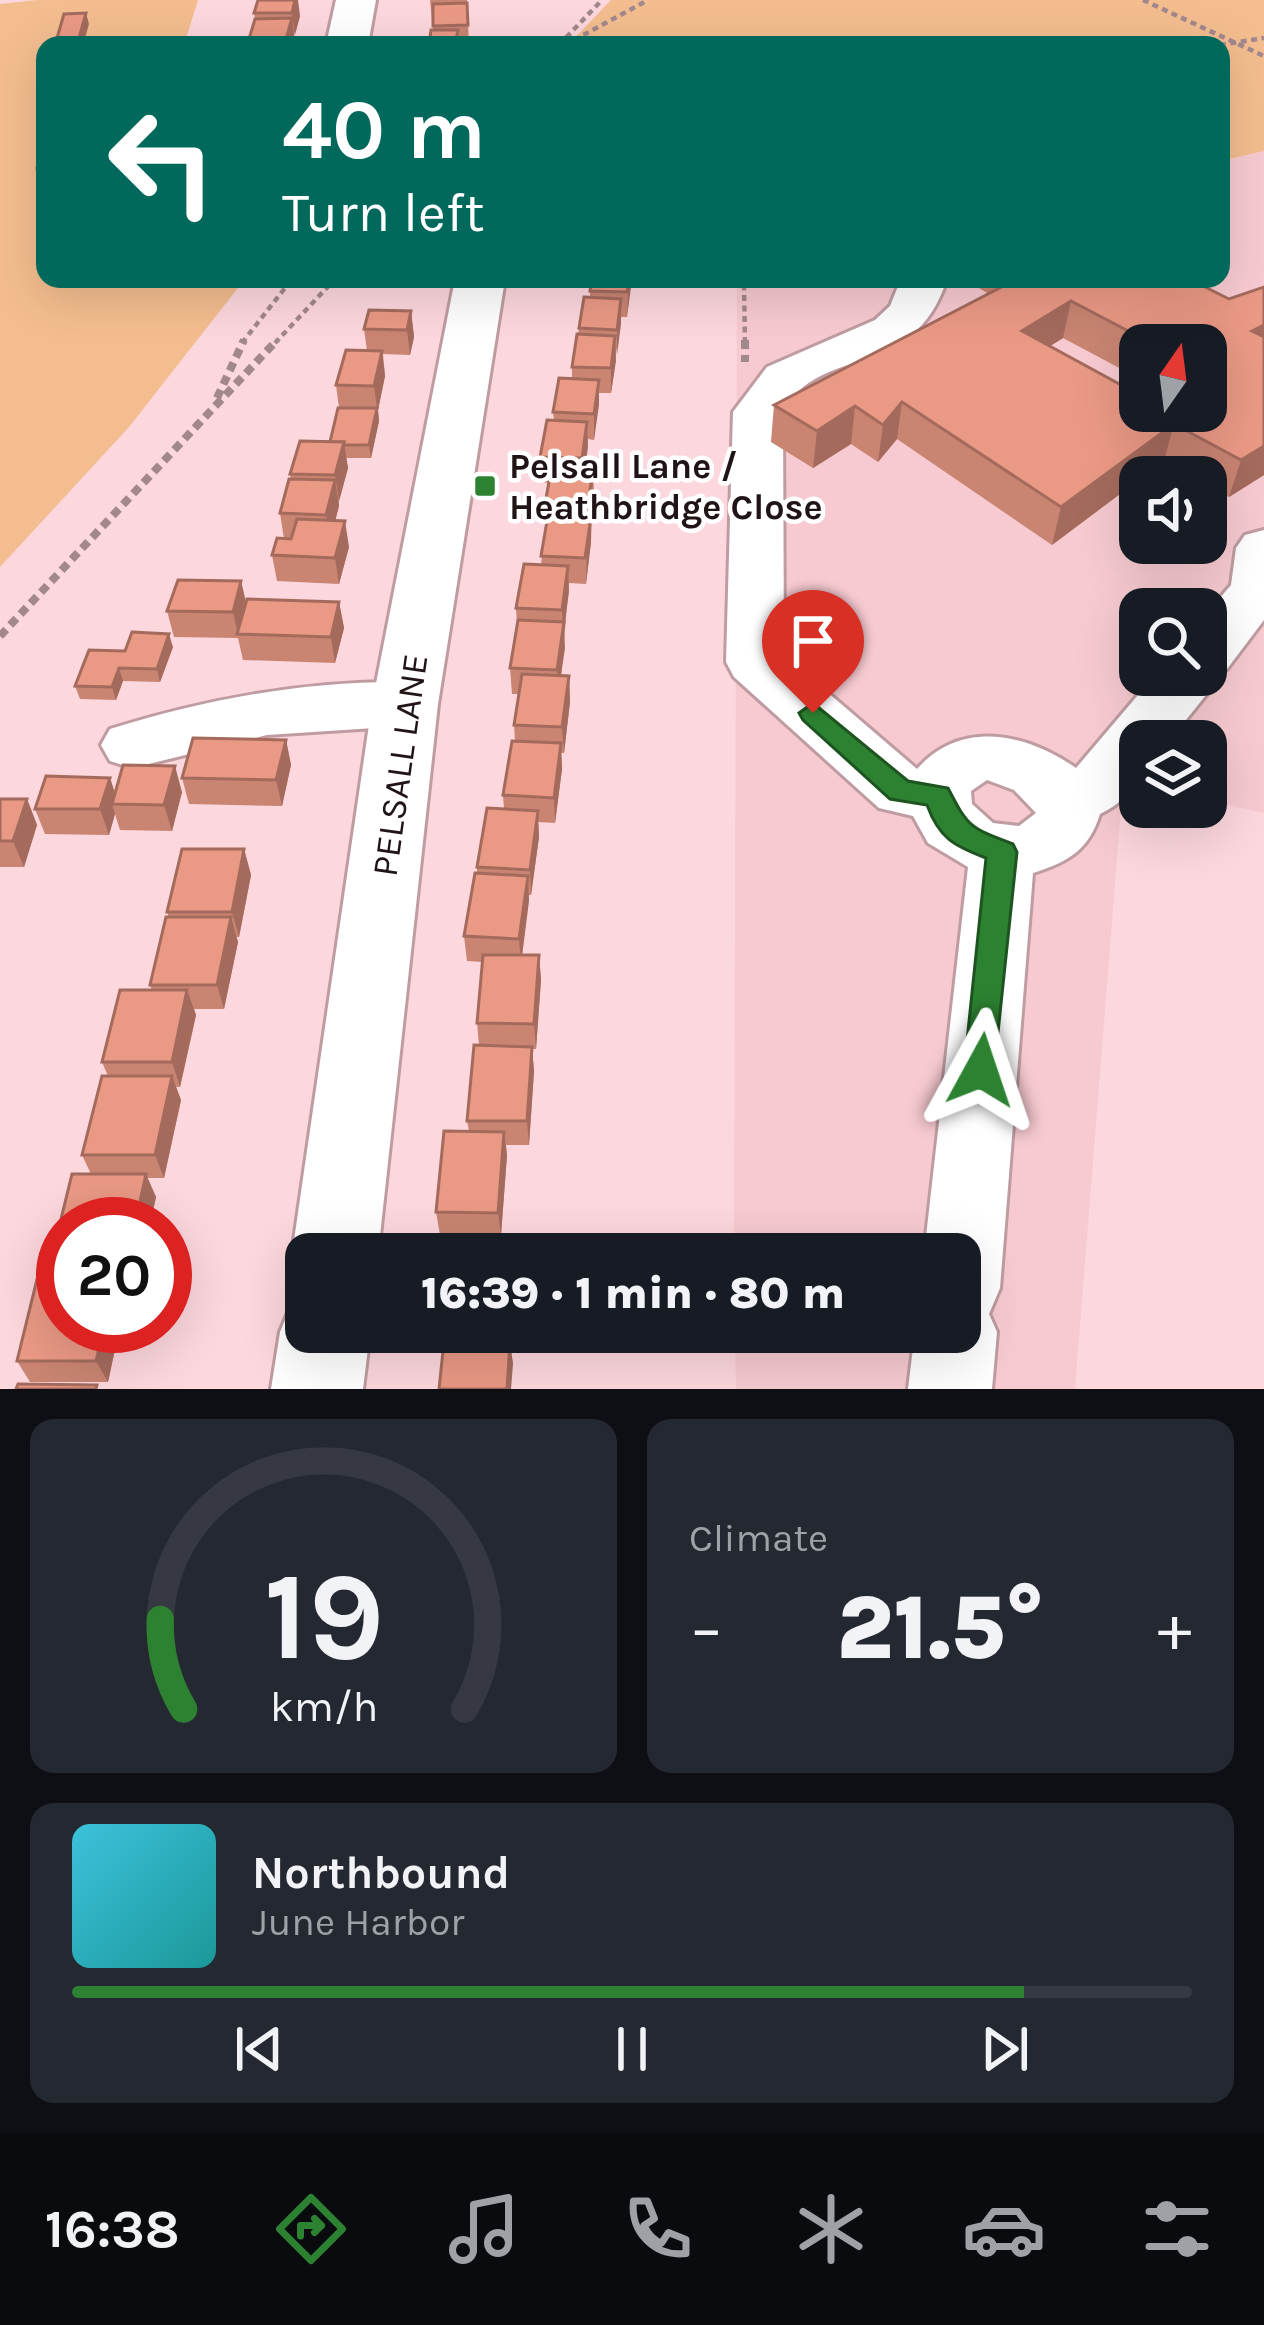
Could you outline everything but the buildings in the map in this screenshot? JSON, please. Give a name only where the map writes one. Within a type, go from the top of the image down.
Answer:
[{"type":"main road","points":[[349,36],[356,0]]},
{"type":"main road","name":"PELSALL LANE","points":[[338,1233],[406,704],[478,288]]},
{"type":"main road","points":[[317,1389],[322,1353]]},
{"type":"street","points":[[920,288],[910,314],[892,330],[780,380],[763,396],[758,412],[754,662],[901,791],[938,795]]},
{"type":"street","points":[[1227,628],[1258,589],[1264,548]]},
{"type":"street","points":[[1065,802],[1095,790],[1172,696]]},
{"type":"street","points":[[132,745],[201,699],[283,707],[406,704]]},
{"type":"street","points":[[1004,756],[1043,772],[1065,802],[1065,818],[1044,845],[1002,852],[963,838],[949,826],[938,795],[941,782],[964,761],[1004,756]]},
{"type":"street","points":[[965,1233],[1002,852]]},
{"type":"street","points":[[950,1389],[954,1353]]},
{"type":"path","points":[[570,36],[602,0]]},
{"type":"path","points":[[579,36],[648,0]]},
{"type":"path","points":[[1143,0],[1219,36]]},
{"type":"path","points":[[1230,44],[1264,38]]},
{"type":"path","points":[[1230,41],[1264,56]]},
{"type":"path","points":[[215,403],[231,357],[259,314],[284,288]]},
{"type":"path","points":[[0,636],[326,288]]},
{"type":"path","points":[[744,288],[745,369],[780,380]]},
{"type":"shaded area","points":[[198,0],[187,36],[36,36],[36,288],[238,288],[129,427],[0,567],[0,4]]},
{"type":"shaded area","points":[[611,0],[1264,0],[1264,151],[1230,159],[1230,36],[577,36]]},
{"type":"shaded area","points":[[1264,151],[1264,813],[1227,805],[1227,720],[1119,720],[1119,828],[1075,1389],[736,1389],[735,1353],[981,1353],[981,1233],[734,1233],[737,288],[1230,288],[1230,159]]},
{"type":"place","name":"Pelsall Lane / Heathbridge Close","points":[[485,486]]},
{"type":"route","points":[[813,713],[901,791],[938,795],[940,811],[963,838],[1002,852],[981,1070]]}]
